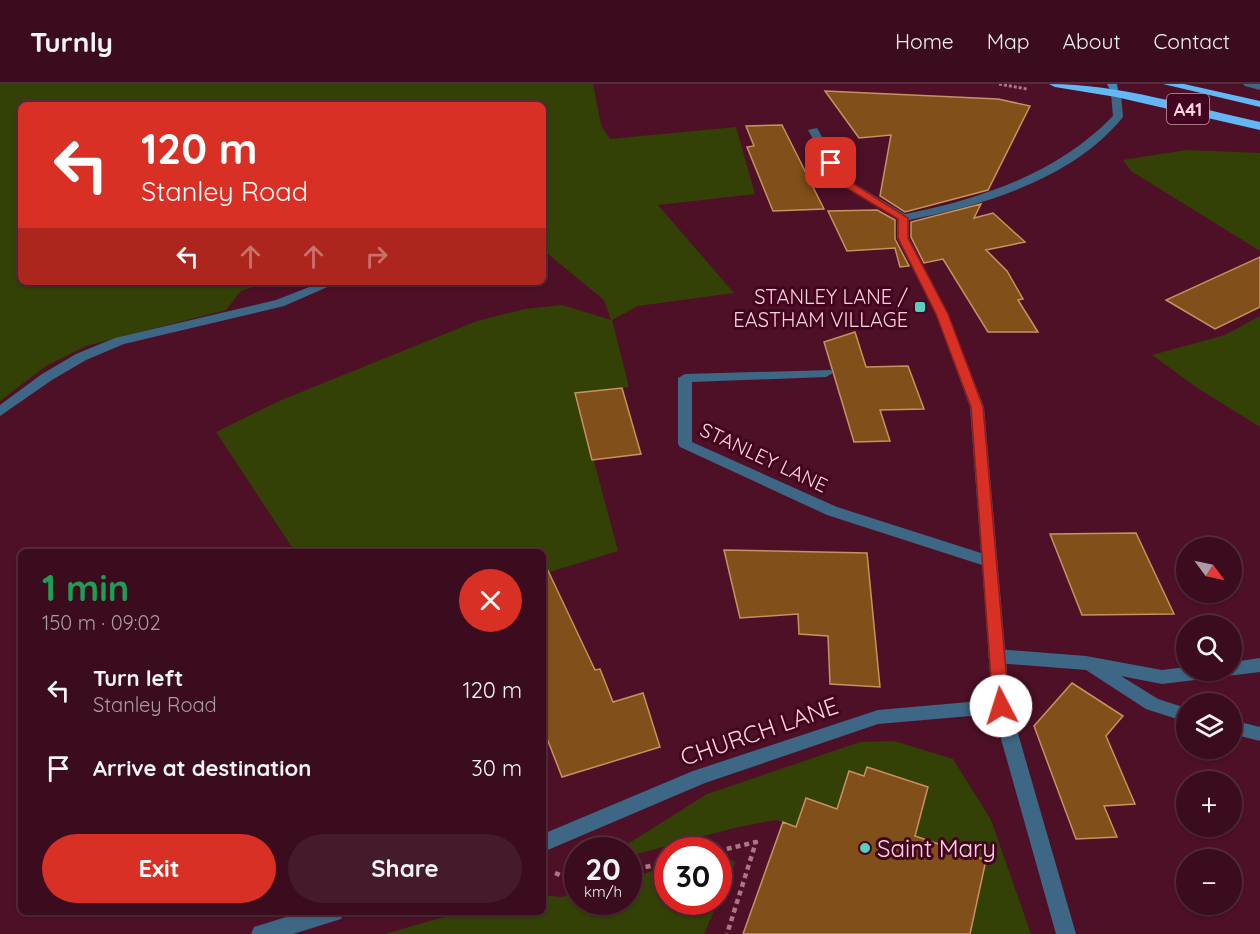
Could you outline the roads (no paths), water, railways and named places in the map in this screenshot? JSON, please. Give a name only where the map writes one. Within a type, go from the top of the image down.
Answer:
[{"type":"highway","name":"A41","points":[[1055,84],[1114,89],[1260,126]]},
{"type":"highway","name":"A41","points":[[1169,84],[1260,104]]},
{"type":"street","points":[[1248,84],[1260,87]]},
{"type":"street","points":[[813,130],[841,180],[903,218],[938,212],[978,200],[1065,162],[1118,117],[1114,89]]},
{"type":"street","points":[[903,218],[903,238],[942,314],[977,407],[987,561],[1001,706],[1066,934]]},
{"type":"street","points":[[0,412],[47,376],[120,341],[280,303],[325,285]]},
{"type":"street","name":"STANLEY LANE","points":[[826,373],[685,378],[685,444],[832,511],[987,561]]},
{"type":"street","points":[[996,656],[1086,663],[1162,677],[1176,675]]},
{"type":"street","points":[[1086,663],[1152,704],[1176,712]]},
{"type":"street","points":[[1242,668],[1260,665]]},
{"type":"street","name":"CHURCH LANE","points":[[546,842],[700,777],[878,717],[1001,706]]},
{"type":"street","points":[[1242,730],[1260,734]]},
{"type":"street","points":[[261,934],[324,915]]},
{"type":"place","name":"STANLEY LANE / EASTHAM VILLAGE","points":[[920,307]]},
{"type":"place","name":"Saint Mary","points":[[865,848]]}]
